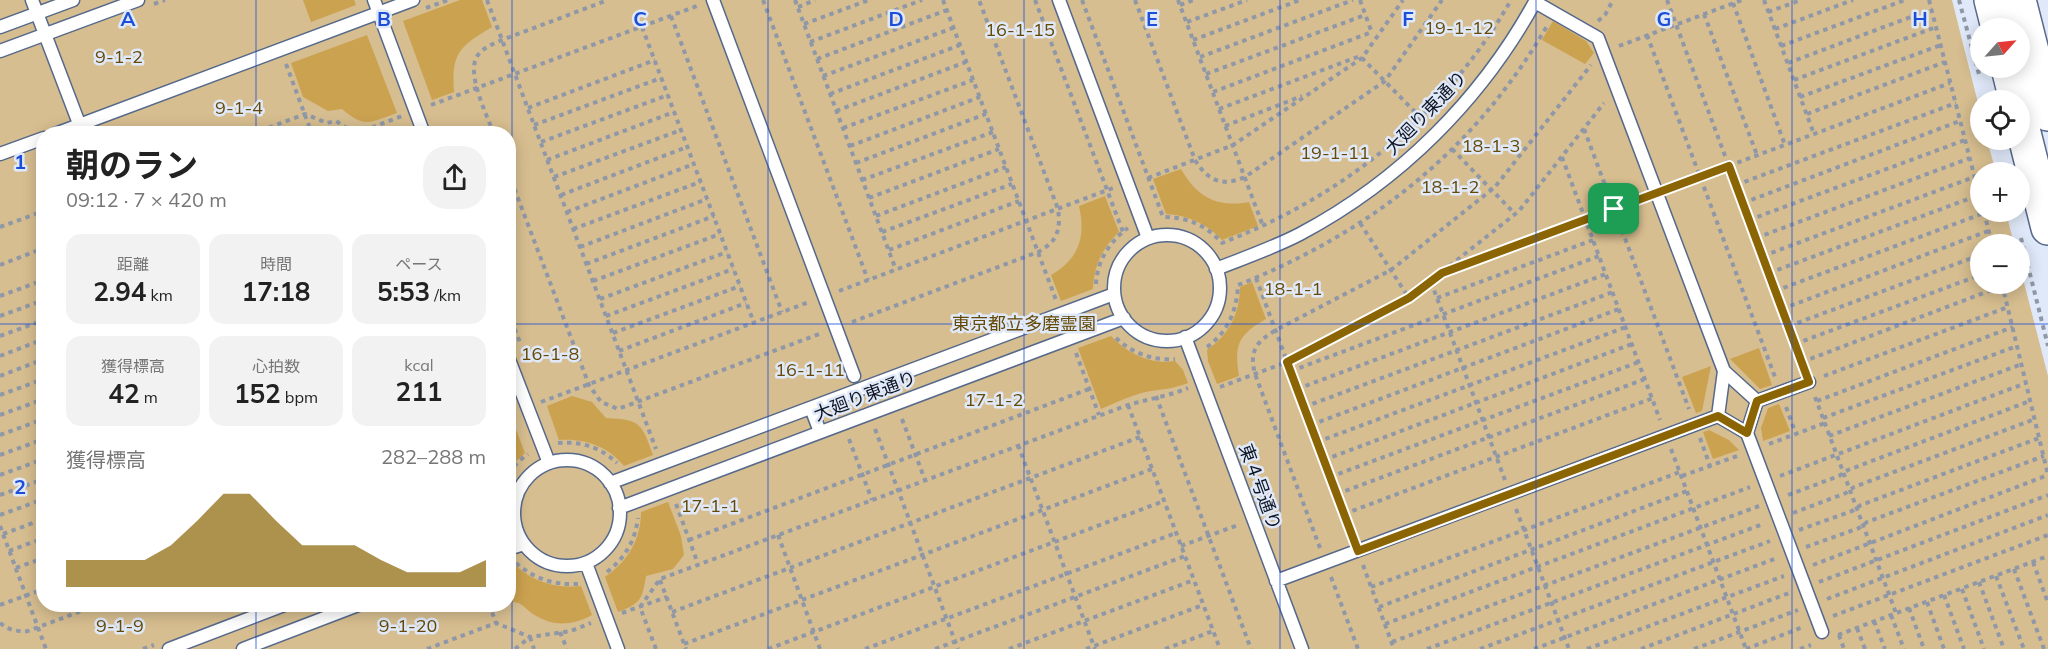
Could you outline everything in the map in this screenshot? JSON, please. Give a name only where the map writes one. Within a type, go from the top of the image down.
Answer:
[{"type":"main road","points":[[1991,0],[1996,18]]},
{"type":"main road","points":[[2019,0],[2048,114]]},
{"type":"main road","points":[[2024,150],[2034,231]]},
{"type":"lane","points":[[32,0],[80,126]]},
{"type":"lane","points":[[0,27],[73,0]]},
{"type":"lane","points":[[0,51],[138,0]]},
{"type":"lane","points":[[374,0],[421,126]]},
{"type":"lane","points":[[713,0],[854,376]]},
{"type":"lane","points":[[1059,0],[1148,238]]},
{"type":"lane","points":[[1535,1],[1598,38],[1724,370],[1757,401]]},
{"type":"lane","name":"大廻り東通り","points":[[1216,269],[1300,234],[1363,195],[1408,159],[1443,127],[1468,99],[1513,40],[1535,1]]},
{"type":"lane","points":[[89,126],[379,13],[416,6]]},
{"type":"lane","points":[[0,154],[36,141]]},
{"type":"lane","points":[[1172,235],[1194,243],[1203,250],[1216,269],[1219,292],[1212,315],[1196,332],[1185,337],[1174,340],[1151,338],[1140,333],[1124,318],[1118,306],[1114,294],[1117,272],[1129,251],[1148,238],[1172,235]]},
{"type":"lane","name":"大廻り東通り","points":[[610,483],[1114,294]]},
{"type":"lane","name":"大廻り東通り","points":[[619,508],[1124,318]]},
{"type":"lane","name":"東４号通り","points":[[1185,337],[1302,649]]},
{"type":"lane","points":[[1718,416],[1724,370]]},
{"type":"lane","points":[[516,378],[549,464]]},
{"type":"lane","points":[[1757,401],[1809,382]]},
{"type":"lane","points":[[1747,433],[1757,401]]},
{"type":"lane","points":[[811,408],[820,432]]},
{"type":"lane","points":[[1276,581],[1718,416]]},
{"type":"lane","points":[[1718,416],[1747,433],[1827,635]]},
{"type":"lane","points":[[516,499],[524,482],[531,474],[549,464],[569,460],[598,470],[610,483],[619,508],[618,525],[610,544],[595,558],[576,565],[555,565],[536,556],[524,543],[516,528]]},
{"type":"lane","points":[[516,549],[524,543]]},
{"type":"lane","points":[[586,563],[618,649]]},
{"type":"lane","points":[[169,649],[184,646],[268,612]]},
{"type":"lane","points":[[243,649],[274,644],[342,612]]},
{"type":"path","points":[[416,6],[448,0]]},
{"type":"path","points":[[487,0],[658,455]]},
{"type":"path","points":[[491,126],[477,88],[473,69],[477,56],[488,46],[502,40],[608,0]]},
{"type":"path","points":[[427,94],[431,105],[713,0]]},
{"type":"path","points":[[763,0],[868,280]]},
{"type":"path","points":[[795,0],[896,270]]},
{"type":"path","points":[[798,6],[815,0]]},
{"type":"path","points":[[804,24],[869,0]]},
{"type":"path","points":[[810,42],[922,0]]},
{"type":"path","points":[[943,0],[1058,305]]},
{"type":"path","points":[[516,193],[589,385],[601,402],[618,409],[1038,252],[1048,247],[1056,238],[1060,224],[1058,209],[979,0]]},
{"type":"path","points":[[1035,0],[1123,232]]},
{"type":"path","points":[[1082,0],[1163,217],[1180,218],[1199,224],[1222,243],[1313,201],[1385,151],[1421,118],[1467,66],[1511,0]]},
{"type":"path","points":[[1135,0],[1196,160],[1203,173],[1217,181],[1232,183],[1245,177],[1385,81],[1442,0]]},
{"type":"path","points":[[1194,0],[1179,3],[1263,226]]},
{"type":"path","points":[[1187,22],[1247,0]]},
{"type":"path","points":[[1193,40],[1300,0]]},
{"type":"path","points":[[1200,57],[1353,0]]},
{"type":"path","points":[[1360,0],[1375,39]]},
{"type":"path","points":[[1395,0],[1398,7]]},
{"type":"path","points":[[1148,178],[1233,146],[1362,58],[1403,0]]},
{"type":"path","points":[[1587,30],[1605,15],[1613,0]]},
{"type":"path","points":[[1667,0],[1817,401],[1904,649]]},
{"type":"path","points":[[1612,48],[1742,0]]},
{"type":"path","points":[[1764,0],[1814,134]]},
{"type":"path","points":[[1768,12],[1802,0]]},
{"type":"path","points":[[1775,29],[1853,0]]},
{"type":"path","points":[[1781,46],[1905,0]]},
{"type":"path","points":[[1929,0],[1971,162]]},
{"type":"path","points":[[1959,0],[1983,89]]},
{"type":"path","points":[[1733,3],[1785,145]]},
{"type":"path","points":[[1788,63],[1932,9]]},
{"type":"path","points":[[817,59],[947,10]]},
{"type":"path","points":[[1704,14],[1756,155]]},
{"type":"path","points":[[1206,74],[1365,15]]},
{"type":"path","points":[[671,16],[782,312]]},
{"type":"path","points":[[642,27],[754,323]]},
{"type":"path","points":[[1794,80],[1936,27]]},
{"type":"path","points":[[823,76],[953,28]]},
{"type":"path","points":[[1213,92],[1372,32]]},
{"type":"path","points":[[1647,35],[1796,434]]},
{"type":"path","points":[[830,94],[960,45]]},
{"type":"path","points":[[1800,97],[1941,45]]},
{"type":"path","points":[[1219,109],[1360,56],[1421,118]]},
{"type":"path","points":[[1358,649],[1255,374],[1251,360],[1255,348],[1263,338],[1276,330],[1391,270],[1492,189],[1598,57]]},
{"type":"path","points":[[528,108],[655,60]]},
{"type":"path","points":[[285,61],[309,126]]},
{"type":"path","points":[[836,111],[966,62]]},
{"type":"path","points":[[1807,114],[1945,62]]},
{"type":"path","points":[[534,125],[661,78]]},
{"type":"path","points":[[843,128],[973,80]]},
{"type":"path","points":[[1442,273],[1950,83]]},
{"type":"path","points":[[1215,389],[1287,362],[1409,298],[1515,214],[1617,86]]},
{"type":"path","points":[[1225,126],[1308,94]]},
{"type":"path","points":[[541,142],[668,95]]},
{"type":"path","points":[[850,146],[980,97]]},
{"type":"path","points":[[1736,186],[1956,103]]},
{"type":"path","points":[[397,106],[404,125]]},
{"type":"path","points":[[547,160],[674,112]]},
{"type":"path","points":[[273,126],[305,114],[327,123],[336,121],[344,126]]},
{"type":"path","points":[[856,163],[986,114]]},
{"type":"path","points":[[375,126],[401,116]]},
{"type":"path","points":[[1743,203],[1960,121]]},
{"type":"path","points":[[1584,128],[1710,466]]},
{"type":"path","points":[[554,177],[681,130]]},
{"type":"path","points":[[862,180],[993,132]]},
{"type":"path","points":[[1749,220],[1965,140]]},
{"type":"path","points":[[561,195],[687,147]]},
{"type":"path","points":[[869,198],[999,149]]},
{"type":"path","points":[[1452,149],[1515,214]]},
{"type":"path","points":[[1562,157],[1663,428]]},
{"type":"path","points":[[1756,238],[1970,158]]},
{"type":"path","points":[[567,212],[694,164]]},
{"type":"path","points":[[876,216],[1006,167]]},
{"type":"path","points":[[1763,256],[1970,178]]},
{"type":"path","points":[[573,229],[700,182]]},
{"type":"path","points":[[882,232],[1012,184]]},
{"type":"path","points":[[580,247],[707,199]]},
{"type":"path","points":[[1769,273],[1970,199]]},
{"type":"path","points":[[889,250],[1019,201]]},
{"type":"path","points":[[0,227],[36,214]]},
{"type":"path","points":[[586,264],[714,216]]},
{"type":"path","points":[[1775,291],[1970,217]]},
{"type":"path","points":[[1986,222],[1990,234]]},
{"type":"path","points":[[1360,223],[1409,298]]},
{"type":"path","points":[[1782,309],[1989,231]]},
{"type":"path","points":[[2034,231],[2048,346]]},
{"type":"path","points":[[593,281],[720,234]]},
{"type":"path","points":[[1437,298],[1593,240]]},
{"type":"path","points":[[0,265],[36,251]]},
{"type":"path","points":[[600,299],[727,252]]},
{"type":"path","points":[[1291,371],[1599,256]]},
{"type":"path","points":[[1789,326],[1970,259]]},
{"type":"path","points":[[606,316],[733,269]]},
{"type":"path","points":[[1297,389],[1606,274]]},
{"type":"path","points":[[1256,278],[1394,649]]},
{"type":"path","points":[[1795,344],[1970,279]]},
{"type":"path","points":[[1431,281],[1508,486]]},
{"type":"path","points":[[0,296],[36,283]]},
{"type":"path","points":[[613,333],[740,286]]},
{"type":"path","points":[[1304,407],[1612,292]]},
{"type":"path","points":[[1802,362],[1979,294]]},
{"type":"path","points":[[1867,544],[2048,475],[2004,294]]},
{"type":"path","points":[[0,316],[36,303]]},
{"type":"path","points":[[620,351],[746,303]]},
{"type":"path","points":[[1809,382],[2008,307]]},
{"type":"path","points":[[1311,425],[1619,309]]},
{"type":"path","points":[[0,336],[36,323]]},
{"type":"path","points":[[1317,442],[1626,327]]},
{"type":"path","points":[[1817,401],[2013,327]]},
{"type":"path","points":[[1112,333],[1137,353],[1159,359],[1183,358]]},
{"type":"path","points":[[0,356],[36,342]]},
{"type":"path","points":[[1324,460],[1632,344]]},
{"type":"path","points":[[1823,418],[2017,345]]},
{"type":"path","points":[[1074,347],[1099,415]]},
{"type":"path","points":[[0,376],[36,362]]},
{"type":"path","points":[[1330,477],[1638,362]]},
{"type":"path","points":[[1829,436],[2022,364]]},
{"type":"path","points":[[1336,494],[1645,379]]},
{"type":"path","points":[[640,607],[660,579],[1099,415],[1156,396],[1173,394],[1202,381]]},
{"type":"path","points":[[0,395],[36,382]]},
{"type":"path","points":[[1836,454],[2026,383]]},
{"type":"path","points":[[689,540],[1089,389]]},
{"type":"path","points":[[1156,396],[1251,649]]},
{"type":"path","points":[[1344,514],[1653,398]]},
{"type":"path","points":[[1841,474],[2030,401]]},
{"type":"path","points":[[0,415],[36,402]]},
{"type":"path","points":[[1128,405],[1220,649]]},
{"type":"path","points":[[900,413],[925,480]]},
{"type":"path","points":[[1848,492],[2035,419]]},
{"type":"path","points":[[0,435],[36,422]]},
{"type":"path","points":[[875,427],[958,649]]},
{"type":"path","points":[[847,432],[872,500]]},
{"type":"path","points":[[672,612],[1140,437]]},
{"type":"path","points":[[1854,509],[2039,438]]},
{"type":"path","points":[[0,455],[36,442]]},
{"type":"path","points":[[1669,443],[1710,544],[1747,648]]},
{"type":"path","points":[[1018,445],[1094,648]]},
{"type":"path","points":[[516,464],[533,451]]},
{"type":"path","points":[[1861,527],[2044,456]]},
{"type":"path","points":[[0,475],[36,462]]},
{"type":"path","points":[[660,579],[685,646],[1152,469]]},
{"type":"path","points":[[1371,588],[1680,472]]},
{"type":"path","points":[[0,495],[36,482]]},
{"type":"path","points":[[1379,607],[1687,491]]},
{"type":"path","points":[[1874,561],[2048,495]]},
{"type":"path","points":[[673,498],[698,565]]},
{"type":"path","points":[[768,649],[1164,501]]},
{"type":"path","points":[[1513,501],[1569,649]]},
{"type":"path","points":[[0,515],[36,502]]},
{"type":"path","points":[[1385,624],[1694,508]]},
{"type":"path","points":[[601,576],[616,566],[632,543],[638,511]]},
{"type":"path","points":[[1880,578],[2048,515]]},
{"type":"path","points":[[3,534],[36,522]]},
{"type":"path","points":[[1181,546],[1244,523]]},
{"type":"path","points":[[0,526],[46,649]]},
{"type":"path","points":[[1392,642],[1703,526]]},
{"type":"path","points":[[865,649],[1176,532]]},
{"type":"path","points":[[778,535],[820,649]]},
{"type":"path","points":[[1887,596],[2048,535]]},
{"type":"path","points":[[9,551],[36,541]]},
{"type":"path","points":[[1427,649],[1710,544]]},
{"type":"path","points":[[935,649],[1185,556]]},
{"type":"path","points":[[1827,635],[1857,628],[2048,556]]},
{"type":"path","points":[[516,560],[526,571],[538,578],[565,584],[583,583]]},
{"type":"path","points":[[16,568],[36,561]]},
{"type":"path","points":[[1480,649],[1716,561]]},
{"type":"path","points":[[2032,562],[2048,603]]},
{"type":"path","points":[[2014,569],[2044,649]]},
{"type":"path","points":[[1996,576],[2024,649]]},
{"type":"path","points":[[1534,649],[1723,579]]},
{"type":"path","points":[[1009,649],[1194,580]]},
{"type":"path","points":[[1979,582],[2004,649]]},
{"type":"path","points":[[1962,589],[1984,649]]},
{"type":"path","points":[[0,605],[36,592]]},
{"type":"path","points":[[1944,595],[1964,649]]},
{"type":"path","points":[[1587,649],[1729,596]]},
{"type":"path","points":[[616,616],[667,597]]},
{"type":"path","points":[[1927,602],[1944,649]]},
{"type":"path","points":[[1086,649],[1094,648],[1203,605]]},
{"type":"path","points":[[640,607],[656,649]]},
{"type":"path","points":[[1909,608],[1924,649]]},
{"type":"path","points":[[0,623],[6,628],[19,632],[38,628],[79,612]]},
{"type":"path","points":[[492,612],[496,623]]},
{"type":"path","points":[[1641,649],[1736,614]]},
{"type":"path","points":[[1874,621],[1885,649]]},
{"type":"path","points":[[427,649],[496,623],[530,637],[534,649]]},
{"type":"path","points":[[1857,628],[1865,649]]},
{"type":"path","points":[[516,649],[530,637],[571,631]]},
{"type":"path","points":[[1165,649],[1213,631]]},
{"type":"path","points":[[1694,649],[1742,631]]},
{"type":"path","points":[[560,632],[567,649]]},
{"type":"path","points":[[1839,634],[1845,649]]},
{"type":"path","points":[[1803,648],[1813,644]]},
{"type":"green space","name":"東京都立多磨霊園","points":[[0,0],[1952,0],[1975,90],[1970,90],[1970,150],[1990,150],[1993,162],[1970,162],[1970,222],[2008,222],[2012,234],[1970,234],[1970,294],[2027,294],[2048,376],[2048,649],[0,649]]},
{"type":"shaded area","points":[[303,0],[354,0],[356,5],[311,22]]},
{"type":"shaded area","points":[[460,0],[482,0],[492,27],[472,40],[460,52],[454,68],[454,92],[432,100],[403,21]]},
{"type":"shaded area","points":[[1553,21],[1586,41],[1594,53],[1585,64],[1542,40]]},
{"type":"shaded area","points":[[367,35],[397,113],[374,121],[362,121],[342,109],[328,111],[303,97],[291,63]]},
{"type":"shaded area","points":[[1181,169],[1194,187],[1209,198],[1227,203],[1249,202],[1258,226],[1222,240],[1197,221],[1166,214],[1153,179]]},
{"type":"shaded area","points":[[1105,196],[1119,232],[1108,244],[1100,258],[1093,289],[1061,301],[1051,275],[1068,262],[1078,246],[1082,228],[1079,206]]},
{"type":"shaded area","points":[[1252,282],[1266,319],[1249,330],[1240,342],[1237,356],[1239,376],[1217,384],[1208,361],[1207,350],[1232,323],[1238,306],[1240,287]]},
{"type":"shaded area","points":[[1111,336],[1124,348],[1140,356],[1157,361],[1175,361],[1183,370],[1188,383],[1138,394],[1101,409],[1078,348]]},
{"type":"shaded area","points":[[1759,348],[1772,385],[1760,389],[1730,359]]},
{"type":"shaded area","points":[[1711,366],[1702,411],[1696,413],[1682,377]]},
{"type":"shaded area","points":[[572,396],[592,402],[606,418],[626,420],[638,425],[646,436],[653,455],[624,466],[603,448],[577,440],[559,440],[547,406]]},
{"type":"shaded area","points":[[1779,404],[1790,431],[1763,441],[1761,428],[1768,408]]},
{"type":"shaded area","points":[[516,429],[525,453],[516,461]]},
{"type":"shaded area","points":[[1709,430],[1729,440],[1739,450],[1713,459],[1703,432]]},
{"type":"shaded area","points":[[668,502],[681,536],[684,555],[673,569],[646,576],[639,600],[618,612],[605,577],[620,564],[631,549],[638,532],[641,512]]},
{"type":"shaded area","points":[[516,566],[526,574],[552,585],[581,586],[592,615],[570,623],[555,623],[540,618],[516,603]]},
{"type":"route","points":[[1729,166],[1809,382],[1757,401],[1747,433],[1718,416],[1358,551],[1287,362],[1409,298],[1442,273],[1614,209],[1729,166]]},
{"type":"park label","name":"19-1-12","points":[[1459,28]]},
{"type":"park label","name":"16-1-15","points":[[1020,30]]},
{"type":"park label","name":"9-1-2","points":[[119,57]]},
{"type":"park label","name":"9-1-4","points":[[239,108]]},
{"type":"park label","name":"18-1-3","points":[[1491,146]]},
{"type":"park label","name":"19-1-11","points":[[1335,153]]},
{"type":"park label","name":"18-1-2","points":[[1450,187]]},
{"type":"park label","name":"18-1-1","points":[[1293,289]]},
{"type":"park label","name":"16-1-8","points":[[550,354]]},
{"type":"park label","name":"16-1-11","points":[[810,370]]},
{"type":"park label","name":"17-1-2","points":[[994,400]]},
{"type":"park label","name":"17-1-1","points":[[710,506]]},
{"type":"park label","name":"9-1-9","points":[[120,626]]},
{"type":"park label","name":"9-1-20","points":[[408,626]]}]
